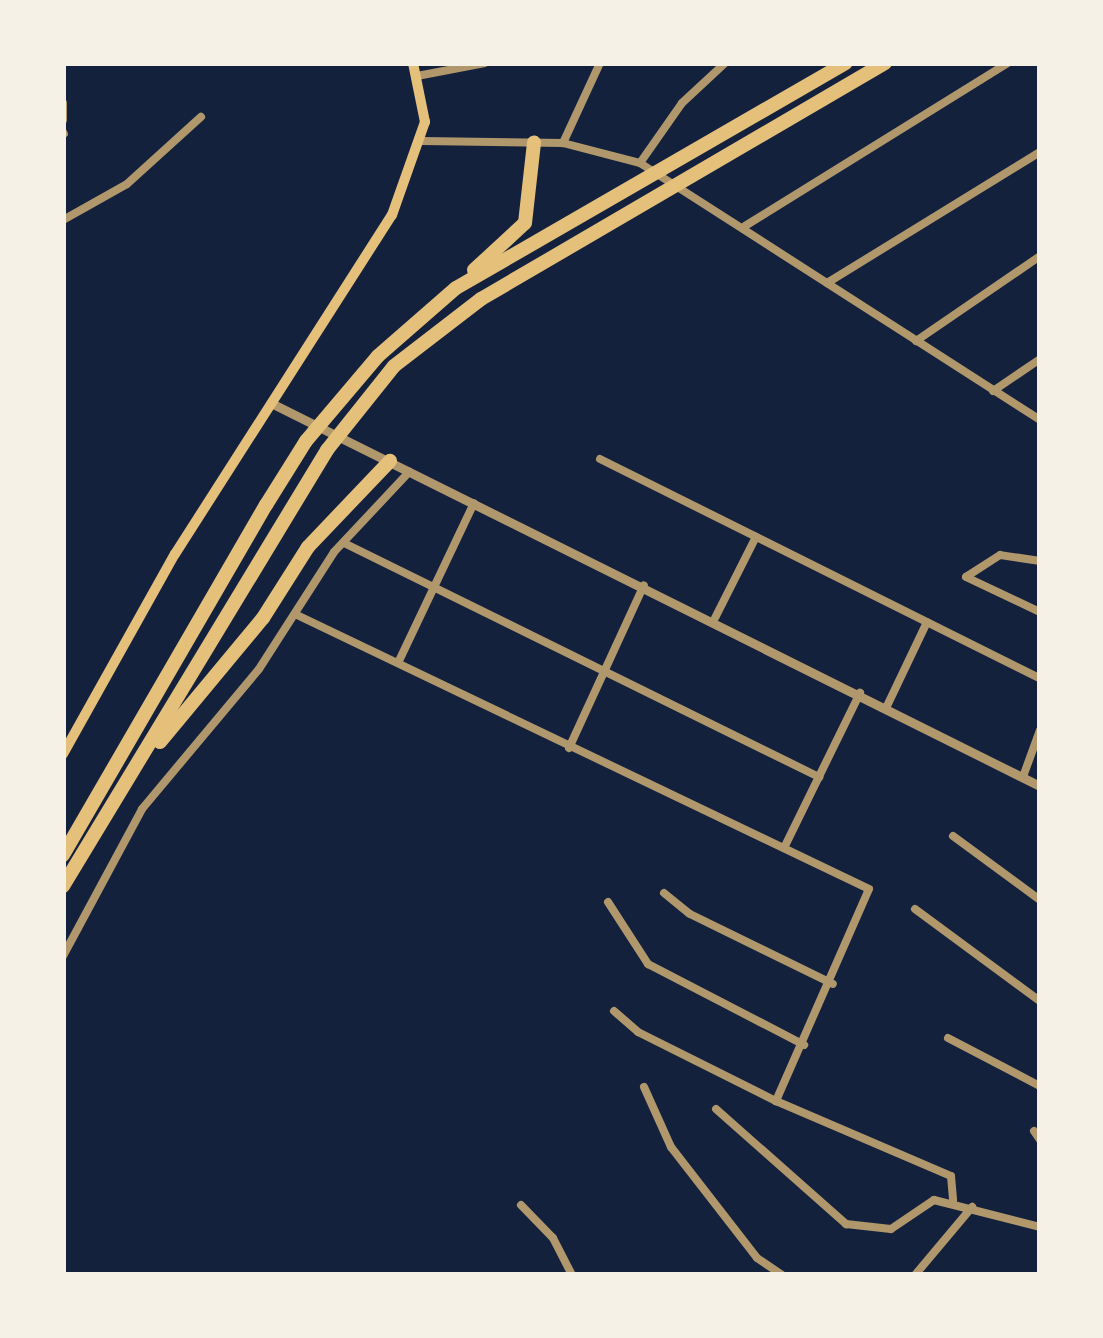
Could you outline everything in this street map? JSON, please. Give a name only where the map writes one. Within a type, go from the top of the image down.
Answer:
[{"type":"highway","points":[[456,288],[847,63]]},
{"type":"highway","points":[[63,886],[328,450],[350,416],[394,366],[481,299],[885,63]]},
{"type":"highway","points":[[63,855],[306,441],[332,409],[526,223],[534,143]]},
{"type":"highway","points":[[130,779],[263,618],[308,547],[390,461]]},
{"type":"main road","points":[[63,754],[175,554],[275,405],[392,215],[422,141],[415,69]]},
{"type":"street","points":[[415,69],[485,63]]},
{"type":"street","points":[[563,143],[600,63]]},
{"type":"street","points":[[640,163],[682,104],[724,63]]},
{"type":"street","points":[[746,226],[1008,63]]},
{"type":"street","points":[[63,103],[63,120]]},
{"type":"street","points":[[63,220],[127,184],[200,117]]},
{"type":"street","points":[[422,141],[563,143],[640,163],[746,226],[827,284],[1040,420]]},
{"type":"street","points":[[827,284],[1040,152]]},
{"type":"street","points":[[916,341],[1040,256]]},
{"type":"street","points":[[993,391],[1040,359]]},
{"type":"street","points":[[275,405],[715,618],[1040,786]]},
{"type":"street","points":[[600,459],[1040,678]]},
{"type":"street","points":[[63,956],[142,809],[297,615],[344,543],[410,471]]},
{"type":"street","points":[[398,664],[474,502]]},
{"type":"street","points":[[715,618],[756,537]]},
{"type":"street","points":[[344,543],[819,777]]},
{"type":"street","points":[[1040,561],[1000,554],[966,577],[1040,612]]},
{"type":"street","points":[[569,748],[644,584]]},
{"type":"street","points":[[297,615],[868,889],[832,984],[776,1101]]},
{"type":"street","points":[[887,706],[927,622]]},
{"type":"street","points":[[784,848],[860,693]]},
{"type":"street","points":[[1024,774],[1040,730]]},
{"type":"street","points":[[953,836],[1040,900]]},
{"type":"street","points":[[664,893],[690,914],[832,984]]},
{"type":"street","points":[[608,902],[638,952],[661,973],[804,1045]]},
{"type":"street","points":[[915,909],[1040,1000]]},
{"type":"street","points":[[614,1011],[638,1032],[776,1101],[951,1176],[953,1200]]},
{"type":"street","points":[[948,1038],[1040,1086]]},
{"type":"street","points":[[644,1087],[671,1147],[757,1258],[782,1275]]},
{"type":"street","points":[[716,1108],[846,1224],[891,1229],[934,1200],[953,1200],[1040,1227]]},
{"type":"street","points":[[520,1205],[553,1238],[572,1275]]},
{"type":"street","points":[[915,1275],[972,1208]]}]
